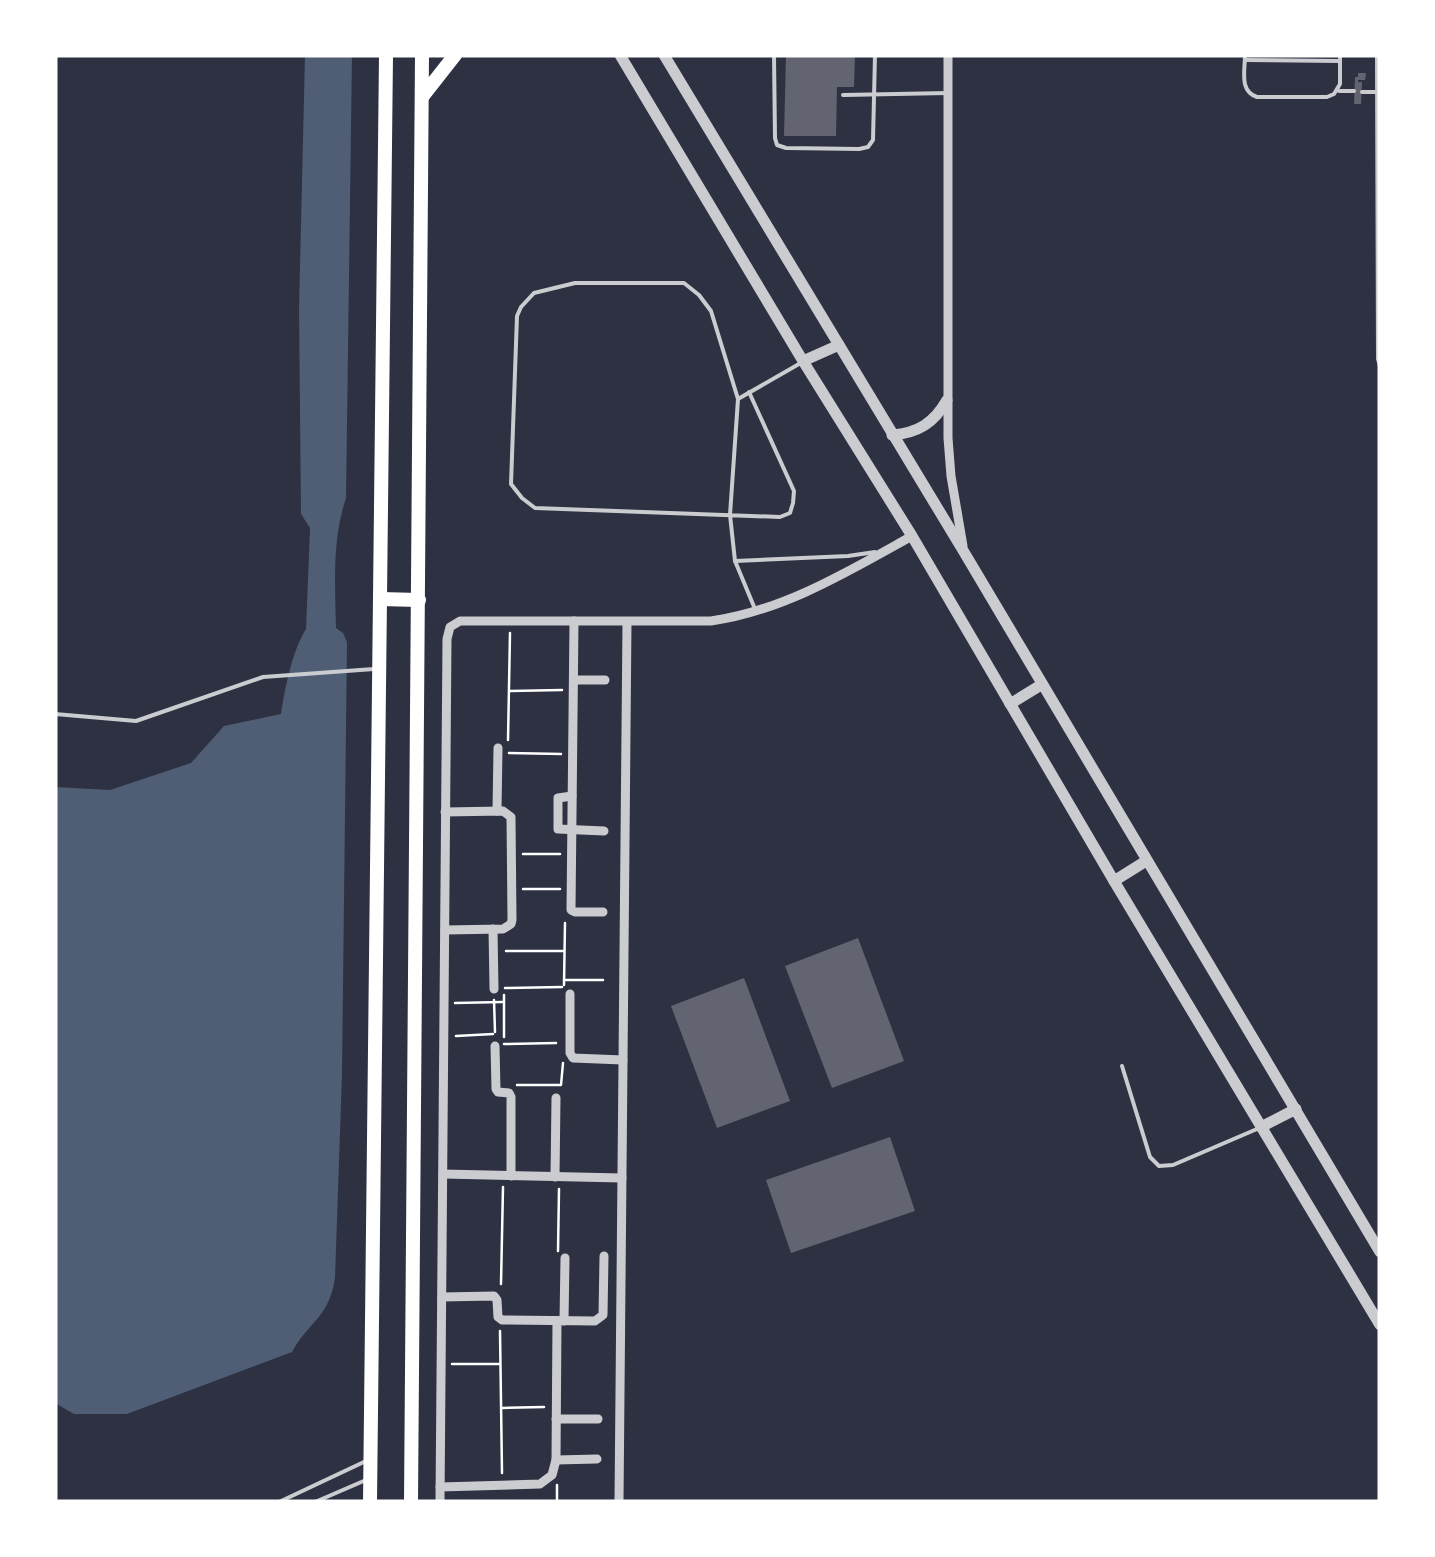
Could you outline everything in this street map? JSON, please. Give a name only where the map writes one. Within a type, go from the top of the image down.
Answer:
[{"type":"highway","points":[[370,1502],[386,55]]},
{"type":"highway","points":[[410,1502],[422,55]]},
{"type":"highway","points":[[421,97],[454,55]]},
{"type":"highway","points":[[380,599],[419,600]]},
{"type":"street","points":[[620,55],[912,536],[1380,1325]]},
{"type":"street","points":[[664,55],[1380,1252]]},
{"type":"street","points":[[948,55],[947,400],[951,476],[964,552]]},
{"type":"street","points":[[803,361],[838,344]]},
{"type":"street","points":[[892,434],[919,429],[940,412],[947,400]]},
{"type":"street","points":[[440,1502],[450,628],[460,621],[711,621],[784,602],[912,536]]},
{"type":"street","points":[[574,622],[571,910],[604,912]]},
{"type":"street","points":[[619,1502],[627,622]]},
{"type":"street","points":[[574,685],[606,680]]},
{"type":"street","points":[[1010,704],[1042,685]]},
{"type":"street","points":[[497,811],[498,748]]},
{"type":"street","points":[[444,930],[498,929],[512,920],[510,816],[497,811],[446,812]]},
{"type":"street","points":[[572,831],[604,832]]},
{"type":"street","points":[[1114,881],[1146,861]]},
{"type":"street","points":[[494,989],[498,929]]},
{"type":"street","points":[[570,994],[573,1058],[623,1060]]},
{"type":"street","points":[[495,1046],[496,1089],[511,1097],[507,1176]]},
{"type":"street","points":[[555,1177],[556,1098]]},
{"type":"street","points":[[1262,1127],[1296,1109]]},
{"type":"street","points":[[443,1174],[622,1178]]},
{"type":"street","points":[[442,1297],[491,1295],[496,1298],[500,1319],[595,1321],[603,1311],[604,1256]]},
{"type":"street","points":[[440,1487],[540,1484],[552,1475],[556,1460],[565,1258]]},
{"type":"street","points":[[556,1419],[598,1419]]},
{"type":"street","points":[[556,1460],[597,1460]]},
{"type":"lane","points":[[774,55],[778,146],[859,150],[868,147],[874,135],[875,55]]},
{"type":"lane","points":[[1376,55],[1380,366]]},
{"type":"lane","points":[[1337,91],[1340,58],[1245,57],[1245,87],[1252,96],[1327,97],[1337,91],[1378,92]]},
{"type":"lane","points":[[844,95],[948,94]]},
{"type":"lane","points":[[749,392],[794,491],[790,513],[780,517],[730,515],[534,508],[511,484],[517,316],[534,293],[575,283],[684,283],[699,294],[711,311],[738,398],[730,515],[735,561],[756,612]]},
{"type":"lane","points":[[738,398],[803,361]]},
{"type":"lane","points":[[735,561],[848,556],[886,550]]},
{"type":"lane","points":[[55,714],[136,721],[263,677],[379,668]]},
{"type":"lane","points":[[1122,1066],[1150,1156],[1160,1166],[1173,1165],[1262,1127]]},
{"type":"lane","points":[[279,1502],[370,1458]]},
{"type":"lane","points":[[316,1502],[370,1479]]},
{"type":"path","points":[[510,621],[508,753],[573,754]]},
{"type":"path","points":[[509,691],[574,685]]},
{"type":"path","points":[[512,854],[572,854]]},
{"type":"path","points":[[512,890],[571,889]]},
{"type":"path","points":[[563,1043],[504,1044],[504,988],[564,987],[565,915],[571,910]]},
{"type":"path","points":[[498,929],[503,951],[564,951]]},
{"type":"path","points":[[564,980],[603,980]]},
{"type":"path","points":[[494,989],[495,1034]]},
{"type":"path","points":[[444,1003],[504,1002]]},
{"type":"path","points":[[444,1036],[504,1034]]},
{"type":"path","points":[[505,1093],[505,1086],[561,1085],[563,1060]]},
{"type":"path","points":[[496,1298],[502,1287],[507,1176]]},
{"type":"path","points":[[500,1319],[502,1486]]},
{"type":"path","points":[[441,1364],[500,1364]]},
{"type":"path","points":[[501,1408],[556,1406]]},
{"type":"water","points":[[305,55],[352,55],[346,498],[338,530],[335,579],[336,628],[347,642],[342,1074],[335,1278],[323,1311],[292,1352],[127,1414],[74,1414],[55,1403],[55,787],[110,790],[191,763],[224,726],[281,714],[293,659],[306,629],[310,528],[301,514],[299,309]]},
{"type":"building","points":[[786,55],[855,55],[854,87],[837,87],[836,136],[784,136]]},
{"type":"building","points":[[1366,73],[1365,80],[1358,80],[1362,82],[1361,104],[1354,104],[1355,77]]},
{"type":"building","points":[[858,938],[904,1061],[832,1088],[785,966]]},
{"type":"building","points":[[744,978],[790,1101],[717,1128],[671,1006]]},
{"type":"building","points":[[890,1137],[915,1211],[791,1253],[766,1180]]}]
